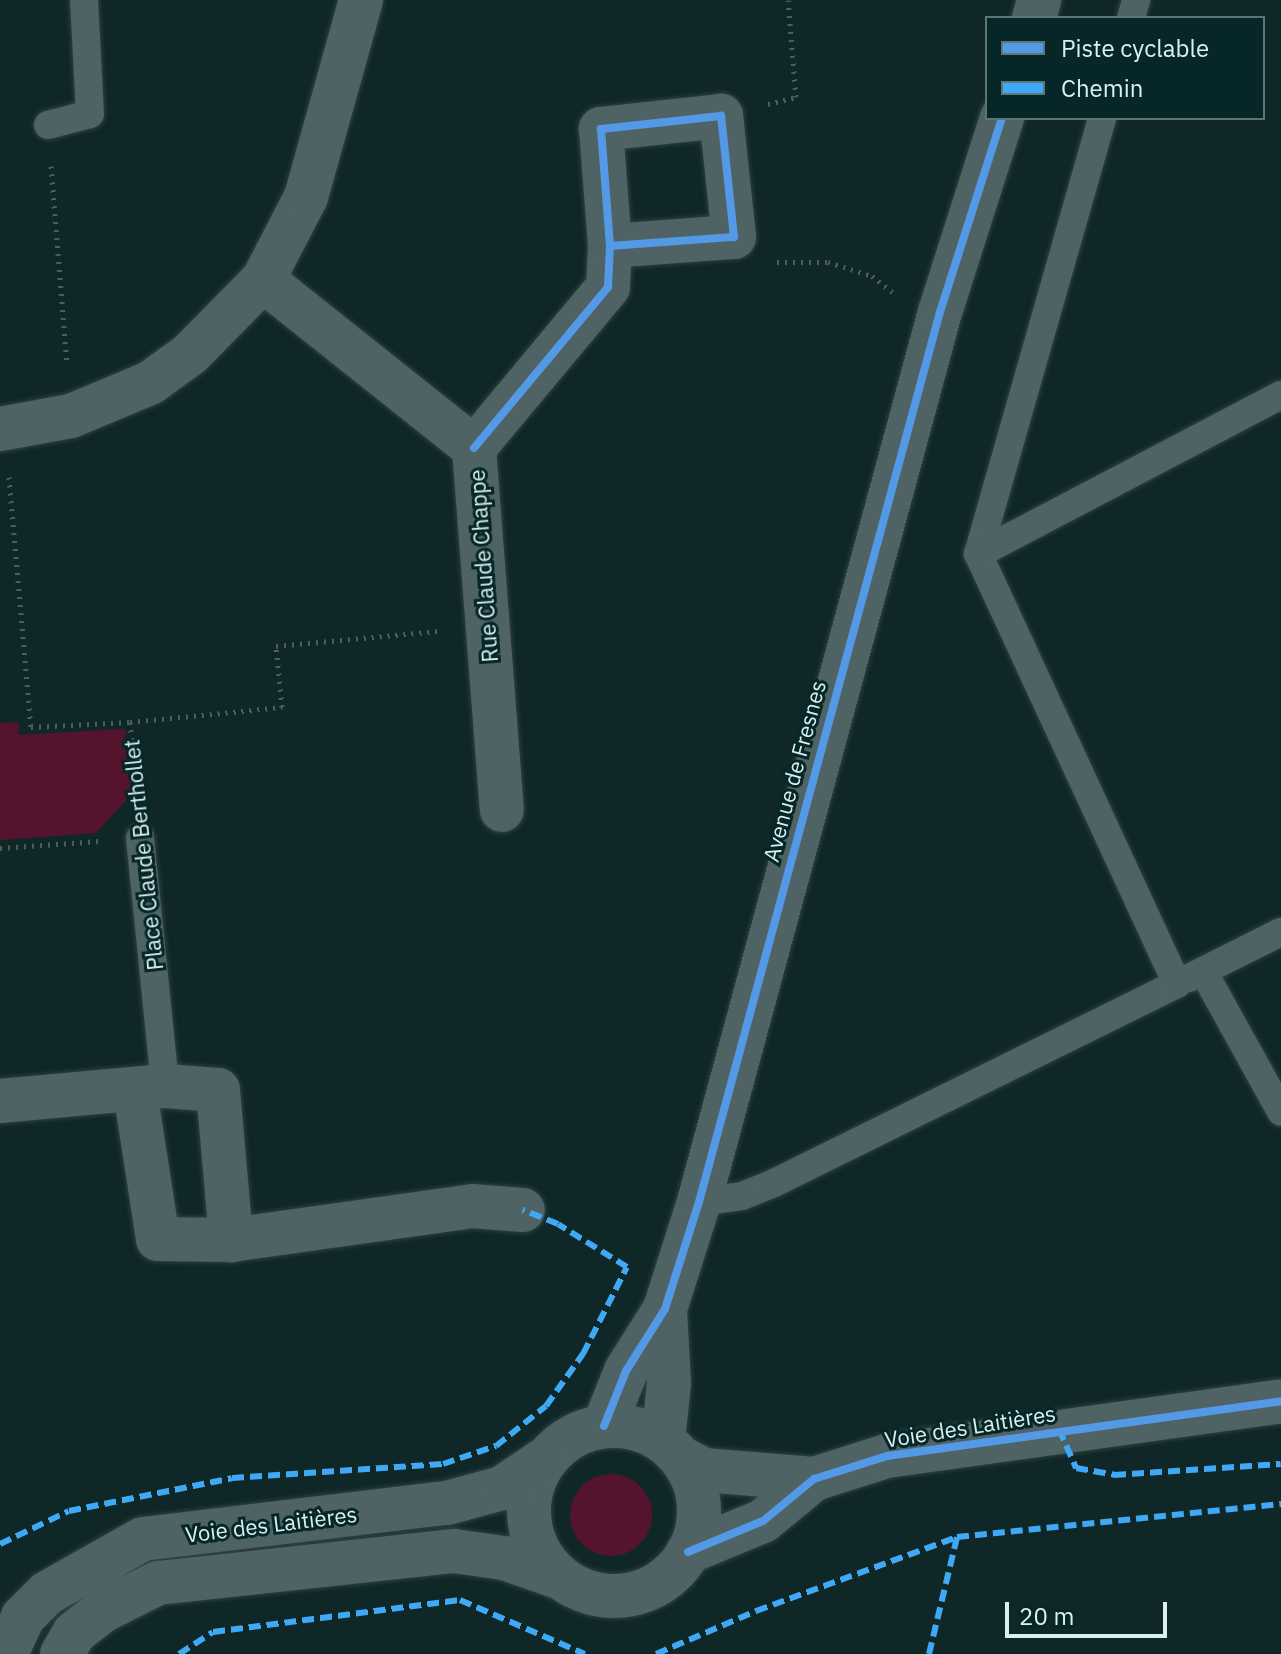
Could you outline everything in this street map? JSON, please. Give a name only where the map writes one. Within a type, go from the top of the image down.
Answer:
[{"type":"street","points":[[2,429],[71,416],[150,383],[190,354],[263,280],[306,197],[361,0]]},
{"type":"street","points":[[474,448],[608,287],[610,246],[601,129],[721,116],[734,237],[610,246]]},
{"type":"street","name":"Avenue de Fresnes","points":[[604,1426],[626,1371],[665,1309],[699,1202],[940,312],[1001,120]]},
{"type":"street","name":"Rue Claude Chappe","points":[[263,280],[474,448],[502,810]]},
{"type":"street","points":[[0,1101],[150,1089],[218,1090],[231,1240]]},
{"type":"street","points":[[150,1089],[158,1239],[231,1240],[472,1206],[523,1210]]},
{"type":"street","name":"Avenue de Fresnes","points":[[665,1309],[673,1450]]},
{"type":"street","name":"Voie des Laitières","points":[[688,1552],[763,1521],[814,1479],[887,1456],[1281,1401]]},
{"type":"street","points":[[604,1426],[638,1429],[673,1450],[698,1492],[701,1517],[678,1569],[652,1588],[621,1597],[589,1594],[561,1578],[539,1553],[529,1522],[531,1488],[545,1459],[571,1436],[604,1426]]},
{"type":"street","name":"Voie des Laitières","points":[[673,1450],[704,1470],[814,1479]]},
{"type":"street","name":"Voie des Laitières","points":[[6,1654],[23,1617],[47,1593],[143,1539],[447,1503],[502,1488],[545,1459]]},
{"type":"street","name":"Voie des Laitières","points":[[68,1643],[102,1611],[158,1583],[454,1551],[504,1558],[561,1578]]},
{"type":"lane","points":[[48,125],[90,114],[84,0]]},
{"type":"lane","points":[[1101,120],[978,554],[1177,984]]},
{"type":"lane","points":[[978,554],[1281,395]]},
{"type":"lane","name":"Place Claude Berthollet","points":[[140,838],[150,1089]]},
{"type":"lane","points":[[699,1202],[742,1196],[774,1183],[1281,932]]},
{"type":"lane","points":[[1203,971],[1281,1112]]},
{"type":"path","points":[[721,116],[796,97],[788,0]]},
{"type":"path","points":[[48,125],[71,416]]},
{"type":"path","points":[[734,237],[751,262],[828,262],[872,276],[913,308],[940,312]]},
{"type":"path","points":[[130,722],[282,707],[276,646],[487,626]]},
{"type":"path","points":[[0,848],[140,838]]},
{"type":"shaded area","points":[[18,722],[19,735],[125,729],[131,795],[96,833],[0,840],[0,723]]},
{"type":"shaded area","points":[[603,1474],[619,1474],[634,1480],[646,1492],[652,1515],[646,1538],[634,1550],[619,1556],[603,1556],[588,1550],[576,1538],[570,1523],[570,1507],[576,1492],[588,1480]]},
{"type":"marked path","points":[[0,1544],[69,1511],[232,1478],[443,1464],[496,1446],[546,1406],[583,1354],[627,1267],[558,1224],[523,1210]]},
{"type":"marked path","points":[[1059,1429],[1076,1468],[1114,1475],[1281,1464]]},
{"type":"marked path","points":[[656,1654],[756,1611],[957,1537],[1281,1504]]},
{"type":"marked path","points":[[929,1654],[957,1537]]},
{"type":"marked path","points":[[179,1654],[213,1632],[460,1600],[585,1654]]},
{"type":"cycle path","points":[[474,448],[608,287],[610,246],[734,237],[721,116],[601,129],[610,246]]},
{"type":"cycle path","points":[[604,1426],[626,1371],[665,1309],[699,1202],[940,312],[1001,120]]},
{"type":"cycle path","points":[[688,1552],[763,1521],[814,1479],[887,1456],[1281,1401]]}]
